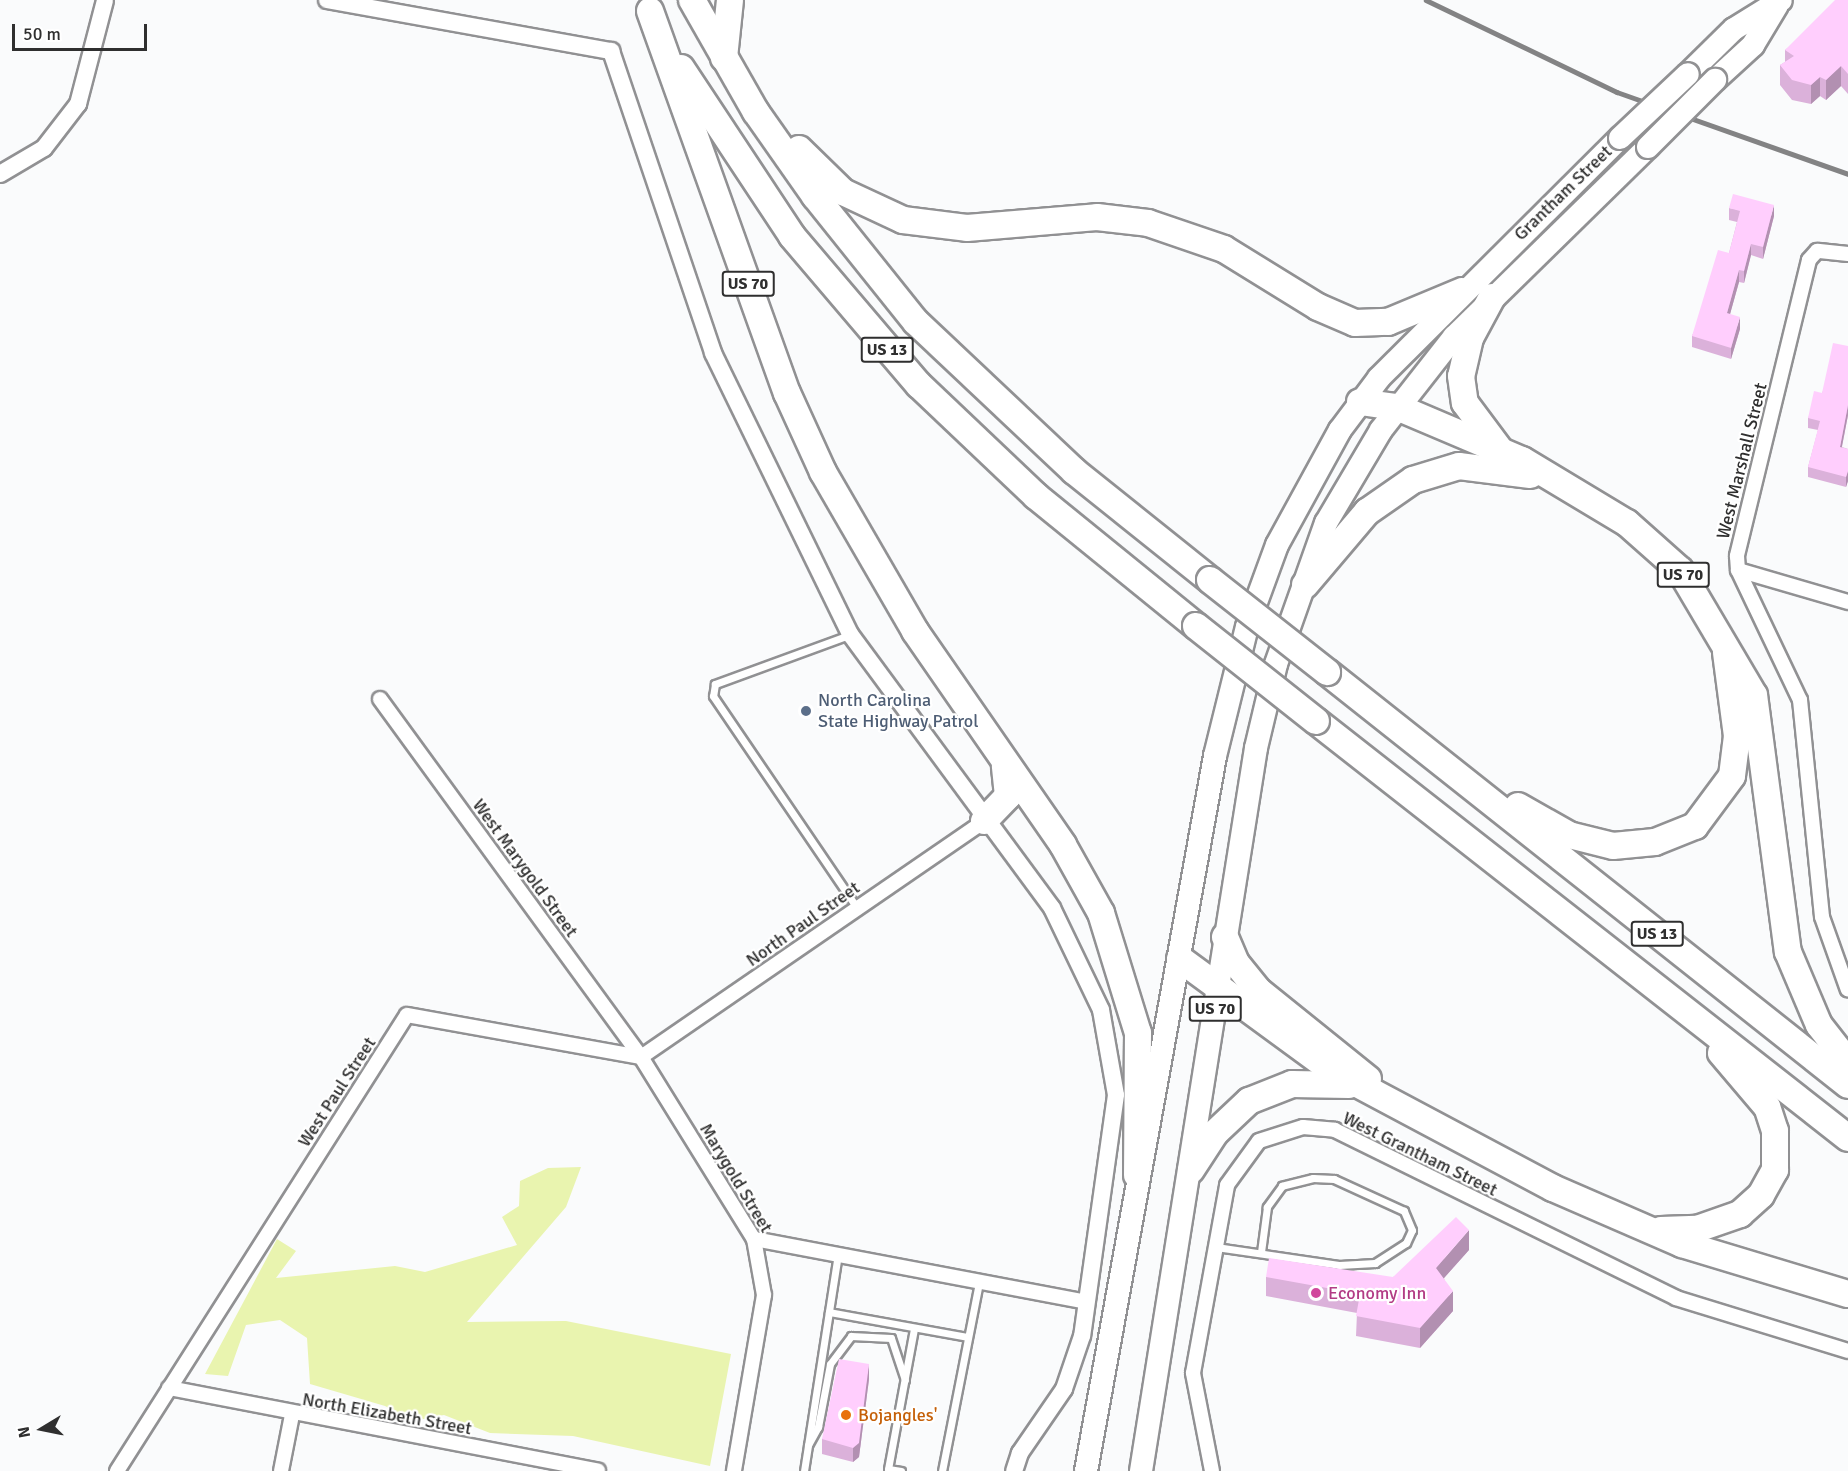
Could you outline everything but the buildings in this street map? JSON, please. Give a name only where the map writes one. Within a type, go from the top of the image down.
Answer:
[{"type":"highway","name":"US 13","points":[[692,0],[756,112],[834,221],[916,322],[1074,471],[1848,1085]]},
{"type":"highway","points":[[724,58],[730,0]]},
{"type":"highway","name":"US 13","points":[[648,6],[743,167],[867,329],[1036,496],[1316,721],[1848,1138]]},
{"type":"highway","name":"US 70","points":[[648,6],[787,393],[864,548],[941,671],[1005,766]]},
{"type":"highway","points":[[756,112],[843,192],[903,220],[967,228],[1097,217],[1148,223],[1224,249],[1318,307],[1355,323],[1388,322],[1462,291]]},
{"type":"highway","points":[[1492,297],[1470,338],[1461,376],[1465,403],[1500,450]]},
{"type":"highway","points":[[1360,402],[1397,407],[1500,450],[1545,479]]},
{"type":"highway","points":[[1305,585],[1367,512],[1413,480],[1459,466],[1545,479]]},
{"type":"highway","name":"US 70","points":[[1545,479],[1594,503],[1656,545],[1700,598],[1724,640]]},
{"type":"highway","points":[[1466,782],[1588,841],[1633,846],[1678,836],[1711,811],[1732,776],[1736,713],[1724,640]]},
{"type":"highway","points":[[1724,640],[1746,674],[1760,722],[1777,896],[1788,952],[1819,1025],[1848,1062]]},
{"type":"highway","points":[[984,821],[1008,796],[1005,766]]},
{"type":"highway","points":[[1005,766],[1083,877],[1116,949],[1138,1033],[1137,1176]]},
{"type":"highway","points":[[1226,937],[1236,963],[1259,991],[1385,1096]]},
{"type":"highway","points":[[1180,959],[1333,1071],[1385,1096],[1553,1188],[1682,1244],[1848,1294]]},
{"type":"highway","points":[[1654,1230],[1697,1229],[1740,1214],[1770,1183],[1778,1158],[1767,1107],[1695,1018]]},
{"type":"highway","points":[[1191,1170],[1232,1115],[1268,1092],[1318,1081],[1385,1096]]},
{"type":"main road","name":"Grantham Street","points":[[1086,1471],[1137,1176],[1180,959],[1215,756],[1247,627],[1296,506],[1360,402],[1462,291],[1734,29],[1780,1]]},
{"type":"main road","name":"Grantham Street","points":[[1305,585],[1326,523],[1397,407],[1492,297],[1753,45],[1780,1]]},
{"type":"main road","name":"US 70","points":[[1141,1471],[1191,1170],[1226,937],[1266,703],[1305,585]]},
{"type":"street","points":[[0,174],[44,148],[78,104],[105,0]]},
{"type":"street","points":[[327,0],[611,51],[713,353],[850,634],[984,821],[1052,908],[1101,1010],[1116,1095],[1086,1302],[1064,1389],[1020,1453],[1014,1471]]},
{"type":"street","name":"West Marshall Street","points":[[1738,570],[1809,260],[1817,251],[1848,254]]},
{"type":"street","points":[[1738,570],[1848,602]]},
{"type":"street","points":[[1738,570],[1800,700],[1822,917],[1848,990]]},
{"type":"street","name":"West Marygold Street","points":[[380,699],[641,1057]]},
{"type":"street","name":"North Paul Street","points":[[641,1057],[984,821]]},
{"type":"street","name":"West Paul Street","points":[[170,1388],[407,1016],[641,1057]]},
{"type":"street","name":"Marygold Street","points":[[641,1057],[754,1239],[764,1295],[734,1471]]},
{"type":"street","name":"West Grantham Street","points":[[1212,1471],[1193,1373],[1227,1185],[1259,1141],[1303,1127],[1335,1130],[1676,1298],[1848,1351]]},
{"type":"street","points":[[754,1239],[1086,1302]]},
{"type":"street","points":[[117,1471],[170,1388]]},
{"type":"street","name":"North Elizabeth Street","points":[[170,1388],[292,1415],[598,1471]]},
{"type":"street","points":[[282,1471],[292,1415]]},
{"type":"lane","points":[[850,634],[715,684],[713,696],[857,908]]},
{"type":"lane","points":[[1216,1246],[1340,1265],[1375,1263],[1406,1244],[1412,1230],[1404,1211],[1334,1179],[1313,1178],[1282,1186],[1267,1207],[1261,1252]]},
{"type":"lane","points":[[804,1471],[838,1255]]},
{"type":"lane","points":[[942,1471],[979,1282]]},
{"type":"lane","points":[[829,1312],[968,1337]]},
{"type":"lane","points":[[901,1471],[888,1469],[914,1329]]},
{"type":"lane","points":[[808,1445],[818,1427],[830,1364],[851,1336],[891,1338],[905,1380]]},
{"type":"green space","points":[[581,1167],[566,1207],[467,1322],[566,1321],[731,1354],[710,1466],[573,1436],[490,1433],[444,1415],[413,1421],[385,1406],[310,1384],[307,1338],[280,1320],[246,1325],[228,1376],[205,1374],[277,1239],[296,1251],[276,1278],[395,1266],[425,1272],[517,1245],[502,1217],[519,1206],[520,1181],[548,1168]]},
{"type":"railway","points":[[1426,0],[1617,92],[1848,174]]},
{"type":"place","name":"North Carolina State Highway Patrol","points":[[806,711]]},
{"type":"place","name":"Economy Inn","points":[[1316,1293]]},
{"type":"place","name":"Bojangles'","points":[[846,1415]]}]
